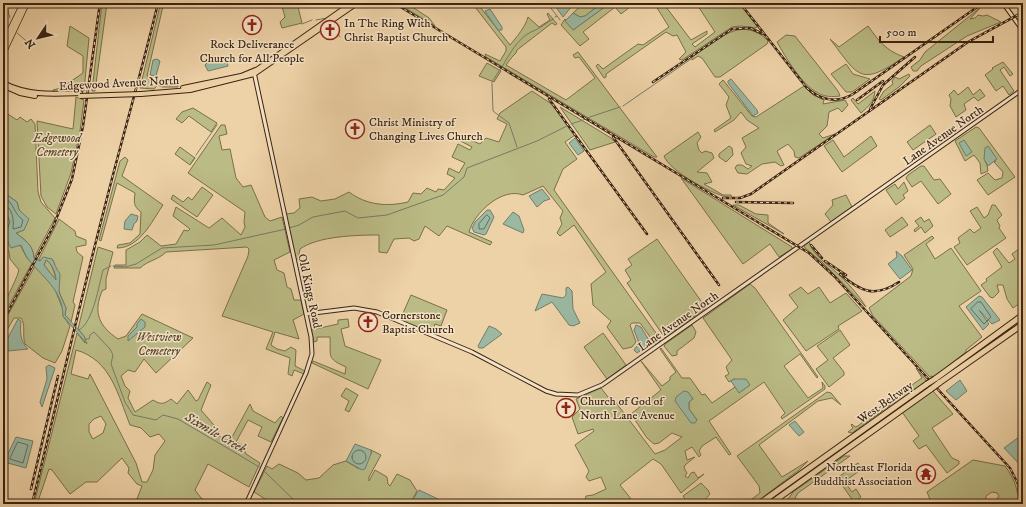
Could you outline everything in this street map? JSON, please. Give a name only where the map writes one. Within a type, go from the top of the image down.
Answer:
[{"type":"highway","points":[[3,44],[23,3]]},
{"type":"highway","points":[[3,54],[27,3]]},
{"type":"highway","name":"West Beltway","points":[[759,504],[1023,315]]},
{"type":"highway","name":"West Beltway","points":[[770,504],[1023,324]]},
{"type":"main road","name":"Edgewood Avenue North","points":[[254,73],[352,3]]},
{"type":"main road","name":"Edgewood Avenue North","points":[[3,84],[36,94],[80,95],[141,93],[187,87],[241,76],[254,73],[271,64],[357,3]]},
{"type":"main road","points":[[1003,3],[1023,31]]},
{"type":"main road","name":"Old Kings Road","points":[[246,504],[310,362],[312,342],[254,73]]},
{"type":"main road","name":"Lane Avenue North","points":[[306,314],[348,308],[373,311],[472,352],[550,392],[567,396],[582,394],[602,385],[1023,89]]},
{"type":"green space","points":[[102,3],[107,3],[95,91],[92,91]]},
{"type":"green space","points":[[281,3],[297,3],[302,23],[282,28],[280,22],[285,17]]},
{"type":"green space","points":[[397,3],[410,3],[411,6],[429,18],[435,26]]},
{"type":"green space","points":[[472,3],[477,3],[510,45],[523,28],[528,17],[539,27],[550,20],[547,14],[548,13],[557,24],[555,25],[552,23],[517,50],[506,65],[566,100],[595,78],[579,57],[575,58],[573,55],[578,52],[657,157],[654,157],[486,57],[485,54],[500,61],[506,51],[506,47]]},
{"type":"green space","points":[[584,3],[602,3],[585,16],[580,17],[573,13]]},
{"type":"green space","points":[[610,3],[635,3],[621,14],[615,7],[583,32],[589,39],[580,46],[561,25],[565,19],[573,30]]},
{"type":"green space","points":[[654,3],[663,3],[691,40],[707,31],[707,34],[692,44],[695,47],[715,32],[696,3],[739,3],[757,26],[756,28],[741,26],[732,27],[682,60],[679,59],[686,52],[677,35],[673,36],[666,32],[606,74],[606,77],[604,78],[596,66],[598,64],[603,69],[638,44],[643,45],[669,27]]},
{"type":"green space","points":[[160,6],[163,6],[147,76],[178,85],[178,87],[162,87],[158,85],[154,89],[140,88]]},
{"type":"green space","points":[[981,7],[970,19],[975,18],[978,15],[987,15],[1001,22],[967,36],[921,66],[917,71],[913,71],[911,67],[920,60],[925,52]]},
{"type":"green space","points":[[70,26],[89,38],[84,91],[53,92],[53,90],[61,88],[83,73],[83,56],[67,46]]},
{"type":"green space","points":[[868,26],[887,48],[904,57],[878,72],[869,75],[861,74],[855,69],[830,39],[839,47]]},
{"type":"green space","points":[[743,29],[760,34],[768,41],[767,44],[720,77],[715,77],[702,58],[698,56],[692,60],[692,57],[716,40],[736,30]]},
{"type":"green space","points":[[786,35],[795,36],[838,91],[840,96],[834,97],[821,94],[812,89],[800,78],[777,42]]},
{"type":"green space","points":[[1003,62],[1013,74],[1010,76],[1004,67],[1000,70],[1014,91],[1009,95],[1003,86],[996,91],[985,75],[993,69],[992,68]]},
{"type":"green space","points":[[487,63],[501,71],[494,82],[479,76]]},
{"type":"green space","points":[[846,64],[853,74],[870,79],[852,92],[846,92],[831,74]]},
{"type":"green space","points":[[909,74],[910,76],[899,87],[881,100],[879,99],[884,91],[893,84],[892,81],[895,77],[899,79]]},
{"type":"green space","points":[[723,80],[752,116],[756,117],[804,86],[813,95],[824,100],[823,104],[845,100],[848,105],[842,112],[838,108],[829,112],[827,126],[819,134],[823,138],[835,134],[799,158],[795,157],[794,151],[788,144],[777,151],[784,165],[781,166],[775,162],[762,164],[747,174],[738,173],[735,168],[737,165],[742,165],[748,169],[752,166],[746,164],[741,153],[746,147],[742,138],[759,128],[747,120],[741,112],[734,120],[715,132],[714,130],[731,118],[726,105],[729,97],[719,84]]},
{"type":"green space","points":[[968,87],[973,95],[980,89],[985,96],[978,101],[974,97],[964,104],[966,110],[956,117],[950,106],[951,99],[949,95],[954,90],[958,95]]},
{"type":"green space","points":[[532,91],[553,105],[575,135],[565,142],[577,159],[563,169],[554,190],[661,340],[656,345],[640,323],[632,323],[630,325],[636,342],[632,347],[623,349],[607,327],[611,321],[593,305],[591,284],[606,272],[574,225],[560,236],[557,233],[562,224],[560,218],[563,211],[543,186],[523,195],[506,195],[498,198],[483,210],[477,217],[469,232],[492,242],[490,245],[447,226],[439,236],[425,226],[419,239],[414,241],[409,238],[394,239],[387,253],[379,252],[379,235],[349,236],[317,241],[300,249],[298,259],[295,259],[285,214],[294,213],[300,208],[299,199],[312,197],[321,201],[335,199],[349,192],[362,200],[377,204],[400,204],[408,202],[413,193],[421,194],[427,188],[436,192],[438,189],[444,190],[455,178],[447,174],[449,168],[459,173],[465,163],[452,157],[458,144],[470,150],[472,147],[453,137],[454,133],[480,144],[486,138],[499,142],[507,124],[497,119],[500,113]]},
{"type":"green space","points":[[875,91],[871,104],[861,113],[851,100],[853,98],[858,104]]},
{"type":"green space","name":"Edgewood Cemetery","points":[[76,97],[84,100],[80,131],[71,173],[56,214],[47,207],[41,196],[37,121],[73,129]]},
{"type":"green space","points":[[560,107],[611,138],[615,142],[590,150]]},
{"type":"green space","points":[[193,108],[217,123],[211,132],[189,116],[182,123],[176,119],[182,112]]},
{"type":"green space","points":[[3,111],[17,120],[20,117],[27,122],[31,119],[35,124],[38,192],[41,202],[55,218],[34,258],[31,246],[16,233],[24,230],[23,215],[19,210],[17,202],[3,192]]},
{"type":"green space","points":[[221,125],[225,125],[227,134],[219,136],[222,150],[230,149],[236,178],[243,187],[251,185],[265,217],[270,221],[282,217],[290,252],[274,260],[277,270],[284,273],[287,287],[291,289],[294,300],[301,300],[304,314],[293,320],[299,339],[275,332],[271,345],[277,349],[285,351],[291,347],[296,350],[295,366],[305,371],[304,374],[294,370],[292,376],[288,374],[290,358],[266,349],[273,332],[222,316],[248,256],[249,249],[247,247],[166,252],[140,268],[114,268],[115,265],[126,265],[126,250],[140,242],[147,235],[161,246],[176,244],[184,230],[188,231],[190,229],[173,216],[176,207],[209,228],[222,218],[241,235],[245,227],[245,212],[188,173]]},
{"type":"green space","points":[[930,125],[936,134],[913,150],[907,142]]},
{"type":"green space","points":[[976,127],[979,128],[1015,177],[988,195],[977,180],[988,173],[995,180],[1002,178],[1003,172],[994,162],[996,161],[985,161],[988,171],[981,174],[980,163],[974,155],[965,161],[955,141]]},
{"type":"green space","points":[[698,132],[701,137],[697,143],[699,150],[702,153],[705,151],[712,153],[714,158],[697,172],[707,173],[712,182],[704,184],[723,195],[731,195],[732,198],[715,193],[683,176],[674,169],[664,156]]},
{"type":"green space","points":[[871,136],[877,146],[842,172],[824,146],[833,140],[844,157]]},
{"type":"green space","points":[[729,146],[732,148],[733,155],[726,162],[719,157],[719,154]]},
{"type":"green space","points":[[180,147],[195,158],[190,165],[175,154]]},
{"type":"green space","points":[[125,157],[128,160],[122,176],[163,205],[150,226],[139,239],[125,247],[117,248],[118,245],[130,243],[140,234],[141,212],[135,204],[135,193],[117,183],[101,241],[99,240],[120,161]]},
{"type":"green space","points":[[921,166],[924,166],[934,180],[940,179],[951,194],[938,204],[921,181],[912,187],[906,178]]},
{"type":"green space","points":[[681,178],[792,247],[792,249],[779,257],[770,244],[743,264]]},
{"type":"green space","points":[[904,182],[908,191],[903,195],[905,198],[896,205],[886,190],[895,184],[898,189]]},
{"type":"green space","points":[[202,187],[213,195],[197,217],[171,199],[173,195],[183,202],[188,197],[192,200]]},
{"type":"green space","points":[[846,195],[852,207],[831,222],[825,214],[833,205],[832,200]]},
{"type":"green space","points":[[3,205],[10,222],[6,233],[13,246],[20,245],[27,258],[32,263],[3,316],[7,298],[19,270],[10,259],[9,252],[3,243],[5,217]]},
{"type":"green space","points":[[733,205],[739,205],[756,214],[768,215],[768,223],[784,234]]},
{"type":"green space","points":[[992,205],[995,205],[1002,215],[997,220],[1000,226],[999,228],[1006,238],[967,265],[954,247],[960,243],[958,238],[970,229],[974,233],[981,228],[970,211],[977,207],[984,218],[988,215]]},
{"type":"green space","points":[[902,217],[908,225],[890,237],[885,230]]},
{"type":"green space","points":[[921,217],[924,222],[929,219],[933,226],[925,233],[921,227],[915,232],[914,230],[919,226],[915,221]]},
{"type":"green space","points":[[59,219],[75,231],[76,236],[86,240],[86,245],[76,247],[77,252],[83,257],[73,302],[75,305],[71,322],[65,315],[66,308],[59,292],[54,262],[52,259],[38,261]]},
{"type":"green space","points":[[932,236],[934,238],[926,244],[935,259],[951,248],[981,291],[959,306],[982,337],[966,350],[966,352],[934,377],[930,377],[873,316],[869,308],[911,276],[913,269],[904,255]]},
{"type":"green space","points":[[657,239],[706,308],[665,338],[627,283],[631,280],[625,270],[632,265],[628,259]]},
{"type":"green space","points":[[809,242],[817,255],[848,284],[866,307],[823,263],[805,248],[804,246]]},
{"type":"green space","points":[[1023,246],[1023,256],[1019,259],[1023,266],[1023,301],[1013,308],[1007,299],[1003,285],[997,285],[999,292],[993,298],[990,297],[981,285],[987,281],[986,279],[1002,267],[993,252],[997,248],[1009,263],[1015,259],[1012,254]]},
{"type":"green space","name":"Westview Cemetery","points":[[98,247],[113,252],[106,279],[106,289],[102,291],[98,306],[98,312],[102,324],[106,329],[118,339],[126,336],[142,314],[193,338],[156,373],[144,359],[135,372],[128,370],[121,376],[125,386],[130,391],[128,398],[135,412],[153,400],[158,403],[162,403],[171,399],[177,404],[188,390],[196,401],[198,400],[207,382],[211,385],[201,410],[219,431],[219,436],[226,440],[231,439],[250,404],[253,411],[275,423],[281,416],[283,418],[271,442],[258,436],[262,427],[248,420],[236,442],[242,445],[246,454],[260,463],[249,487],[208,464],[195,490],[201,498],[211,504],[133,504],[137,499],[142,486],[137,484],[128,473],[129,468],[122,458],[97,482],[86,482],[70,494],[52,470],[49,469],[37,504],[34,504],[77,333],[85,343],[84,336],[78,329]],"holes":[[[76,350],[88,355],[98,362],[105,370],[112,380],[130,425],[141,428],[150,437],[159,434],[165,441],[155,455],[153,470],[147,482],[142,482],[136,463],[90,374],[88,379],[71,374]],[[101,416],[106,424],[103,433],[93,439],[89,432],[89,424],[94,419]]]},
{"type":"green space","points":[[46,260],[52,266],[56,281],[44,265]]},
{"type":"green space","points":[[35,266],[54,287],[63,310],[63,316],[70,326],[62,351],[55,363],[43,358],[25,344],[23,323],[21,318],[14,318],[3,337],[3,324]]},
{"type":"green space","points":[[750,284],[755,288],[818,377],[817,378],[800,354],[784,366],[808,398],[823,388],[822,382],[825,389],[782,419],[781,417],[785,413],[764,382],[709,421],[731,454],[729,455],[716,437],[702,446],[699,451],[701,455],[699,457],[692,447],[685,451],[687,460],[695,457],[685,465],[684,468],[687,473],[685,476],[688,478],[691,473],[694,472],[698,478],[704,474],[681,493],[661,464],[653,459],[620,485],[635,504],[626,504],[624,499],[616,504],[584,504],[586,496],[593,495],[606,489],[601,477],[589,481],[586,477],[589,471],[575,445],[594,431],[593,429],[578,434],[572,417],[580,409],[576,399],[601,388],[608,397],[611,396],[655,454],[665,450],[682,437],[672,433],[659,443],[654,444],[647,438],[631,414],[661,390],[641,361],[662,386],[670,380],[670,377],[676,372],[660,349],[661,348],[682,378],[690,378],[702,395],[705,394],[712,403],[735,387],[740,392],[750,385],[734,379],[729,382],[725,376],[729,374],[726,367],[732,360],[703,318]],"holes":[[[676,397],[693,398],[689,402],[689,409],[697,420]]]},
{"type":"green space","points":[[801,287],[808,294],[819,287],[830,303],[846,293],[862,311],[838,326],[839,329],[806,351],[783,320],[798,307],[789,295]]},
{"type":"green space","points":[[411,295],[447,310],[441,326],[435,324],[432,334],[400,320]]},
{"type":"green space","points":[[348,319],[349,327],[341,329],[345,346],[381,360],[368,389],[312,363],[313,361],[345,374],[346,367],[332,359],[330,353],[330,337],[317,337],[317,341],[314,342],[311,330],[338,324],[338,320]]},
{"type":"green space","points":[[692,325],[696,332],[694,338],[677,351],[677,355],[672,356],[664,346],[665,344]]},
{"type":"green space","points":[[840,330],[850,345],[833,358],[844,372],[844,375],[829,387],[816,369],[828,360],[817,346]]},
{"type":"green space","points":[[603,333],[626,365],[607,379],[584,347]]},
{"type":"green space","points":[[916,368],[926,380],[925,384],[888,410],[887,407],[852,433],[848,432],[853,428],[851,425],[852,424],[855,427],[858,426],[880,407],[922,378]]},
{"type":"green space","points":[[346,388],[358,395],[349,412],[345,410],[349,401],[341,396]]},
{"type":"green space","points":[[932,390],[953,414],[932,428],[952,458],[959,461],[959,464],[947,473],[926,445],[919,449],[913,441],[919,436],[902,412]]},
{"type":"green space","points":[[827,392],[831,393],[841,405],[832,398],[818,401],[759,445],[782,477],[808,461],[799,470],[754,504],[745,504],[760,493],[759,486],[737,456]]},
{"type":"green space","points":[[371,450],[381,455],[369,477],[369,481],[375,470],[387,477],[388,484],[390,486],[397,474],[410,480],[417,491],[410,504],[273,504],[254,492],[267,466],[272,469],[279,464],[298,473],[306,480],[319,478],[333,465],[346,461],[359,469],[371,454]]},
{"type":"green space","points":[[844,456],[850,456],[798,493],[795,498],[799,504],[795,501],[781,504],[789,498],[793,492]]},
{"type":"green space","points":[[973,460],[1005,466],[1015,484],[1019,504],[998,504],[995,501],[999,496],[997,493],[992,492],[986,496],[986,504],[935,504],[931,502],[927,492]]},
{"type":"green space","points":[[858,463],[862,469],[848,479],[850,482],[847,485],[852,492],[856,489],[861,497],[854,502],[837,478]]},
{"type":"green space","points":[[701,483],[710,494],[700,502],[688,504],[683,496]]},
{"type":"water","points":[[553,3],[570,3],[572,6],[563,17]]},
{"type":"water","points":[[602,3],[610,3],[573,30],[565,21],[573,13],[580,17],[585,16]]},
{"type":"water","points":[[490,9],[502,27],[502,30],[498,30],[486,13],[485,11]]},
{"type":"water","points":[[157,59],[160,61],[156,76],[150,75],[153,60]]},
{"type":"water","points":[[210,60],[220,62],[227,61],[228,66],[208,71],[205,65]]},
{"type":"water","points":[[731,79],[758,113],[753,116],[728,83]]},
{"type":"water","points":[[575,138],[584,151],[578,155],[569,143]]},
{"type":"water","points":[[964,140],[972,152],[966,156],[959,143]]},
{"type":"water","points":[[988,146],[997,159],[988,166],[984,159],[985,148]]},
{"type":"water","points":[[542,189],[550,199],[544,201],[537,207],[529,196]]},
{"type":"water","points":[[3,192],[17,202],[19,210],[29,219],[24,230],[16,233],[31,246],[34,258],[40,261],[43,257],[52,259],[60,274],[59,292],[66,308],[65,315],[84,336],[87,344],[63,316],[60,299],[56,291],[28,259],[21,245],[11,248],[7,235],[10,222],[3,205]],"holes":[[[46,260],[53,269],[56,280],[44,265]]]},
{"type":"water","points":[[487,210],[490,210],[494,217],[486,234],[484,235],[474,232],[472,228],[475,222]]},
{"type":"water","points":[[513,212],[519,216],[524,230],[523,233],[503,224]]},
{"type":"water","points":[[131,214],[138,216],[137,221],[132,230],[124,229],[125,221]]},
{"type":"water","points":[[896,251],[902,256],[912,270],[900,279],[888,264],[897,257]]},
{"type":"water","points":[[568,287],[572,291],[573,309],[580,323],[573,326],[569,325],[552,302],[535,311],[542,294],[563,298],[566,295],[566,288]]},
{"type":"water","points":[[979,296],[982,297],[1000,320],[992,324],[979,310],[989,324],[983,330],[966,307]]},
{"type":"water","points":[[18,319],[21,321],[23,343],[28,349],[8,351],[3,347]]},
{"type":"water","points":[[141,319],[145,322],[145,327],[128,341],[128,336],[137,327],[137,324]]},
{"type":"water","points":[[636,325],[641,327],[650,342],[649,345],[637,353],[634,350],[639,343],[634,330]]},
{"type":"water","points":[[489,326],[502,334],[483,348],[479,348],[478,346]]},
{"type":"water","points":[[49,365],[55,368],[42,407],[40,402],[47,379],[46,367]]},
{"type":"water","points":[[734,379],[746,379],[750,385],[739,393],[731,381]]},
{"type":"water","points":[[960,380],[967,391],[956,400],[946,391]]},
{"type":"water","points":[[684,391],[688,392],[693,399],[689,402],[689,409],[697,420],[695,423],[691,423],[675,401],[676,397]]},
{"type":"water","points":[[795,421],[804,432],[799,436],[789,425]]},
{"type":"water","points":[[1023,434],[1023,468],[1004,448]]},
{"type":"water","points":[[16,437],[33,441],[26,468],[4,462]]},
{"type":"water","points":[[355,444],[371,450],[371,454],[365,469],[362,470],[346,461]]},
{"type":"water","points":[[419,490],[438,499],[443,504],[410,504]]},
{"type":"waterway","points":[[6,3],[10,18]]},
{"type":"waterway","points":[[547,3],[557,16],[555,17]]},
{"type":"waterway","points":[[557,16],[560,20]]},
{"type":"waterway","points":[[316,20],[327,18]]},
{"type":"waterway","points":[[502,67],[514,47],[522,38],[553,19]]},
{"type":"waterway","points":[[302,24],[312,20]]},
{"type":"waterway","points":[[332,25],[340,37]]},
{"type":"waterway","points":[[17,33],[31,45],[35,45]]},
{"type":"waterway","points":[[623,106],[691,59]]},
{"type":"waterway","points":[[492,82],[501,68]]},
{"type":"waterway","points":[[492,83],[493,111],[509,123],[517,147]]},
{"type":"waterway","points":[[587,118],[620,107]]},
{"type":"waterway","points":[[571,124],[586,119]]},
{"type":"waterway","points":[[196,155],[217,125]]},
{"type":"waterway","points":[[289,228],[299,225],[313,217],[345,211],[358,218],[387,215],[443,195],[464,177],[467,168],[537,141],[567,126]]},
{"type":"waterway","points":[[191,163],[195,157]]},
{"type":"waterway","points":[[113,266],[125,267],[136,264],[162,248],[214,245],[286,229]]},
{"type":"waterway","points":[[79,330],[84,326],[92,312],[103,270],[111,266]]},
{"type":"waterway","name":"Sixmile Creek","points":[[85,339],[89,339],[90,335],[94,332],[110,349],[113,355],[111,364],[125,402],[133,415],[156,420],[163,415],[178,419],[261,468]]},
{"type":"waterway","name":"Sixmile Creek","points":[[263,470],[298,504]]},
{"type":"railway","points":[[3,321],[53,227],[72,179],[83,126],[100,3]]},
{"type":"railway","points":[[32,504],[96,240],[158,3]]},
{"type":"railway","points":[[394,3],[809,253],[834,276],[1010,468],[1018,484],[1020,504]]},
{"type":"railway","points":[[740,3],[806,87],[822,98],[835,100],[853,94],[983,3]]},
{"type":"railway","points":[[723,198],[740,198],[751,194],[968,42],[1023,12]]},
{"type":"railway","points":[[653,82],[732,29],[750,28],[763,34]]},
{"type":"railway","points":[[870,109],[883,85],[915,57]]},
{"type":"railway","points":[[857,100],[883,81]]},
{"type":"railway","points":[[549,99],[647,234]]},
{"type":"railway","points":[[613,137],[719,285]]},
{"type":"railway","points":[[736,202],[793,203]]},
{"type":"railway","points":[[811,245],[822,258]]},
{"type":"railway","points":[[825,261],[846,275]]},
{"type":"railway","points":[[840,274],[855,285],[868,291],[883,290],[899,282]]},
{"type":"railway","points":[[31,489],[58,376]]},
{"type":"place","name":"Rock Deliverance Church for All People","points":[[252,25]]},
{"type":"place","name":"In The Ring With Christ Baptist Church","points":[[330,30]]},
{"type":"place","name":"Christ Ministry of Changing Lives Church","points":[[355,129]]},
{"type":"place","name":"Cornerstone Baptist Church","points":[[368,322]]},
{"type":"place","name":"Church of God of North Lane Avenue","points":[[566,408]]},
{"type":"place","name":"Northeast Florida Buddhist Association","points":[[926,474]]}]
